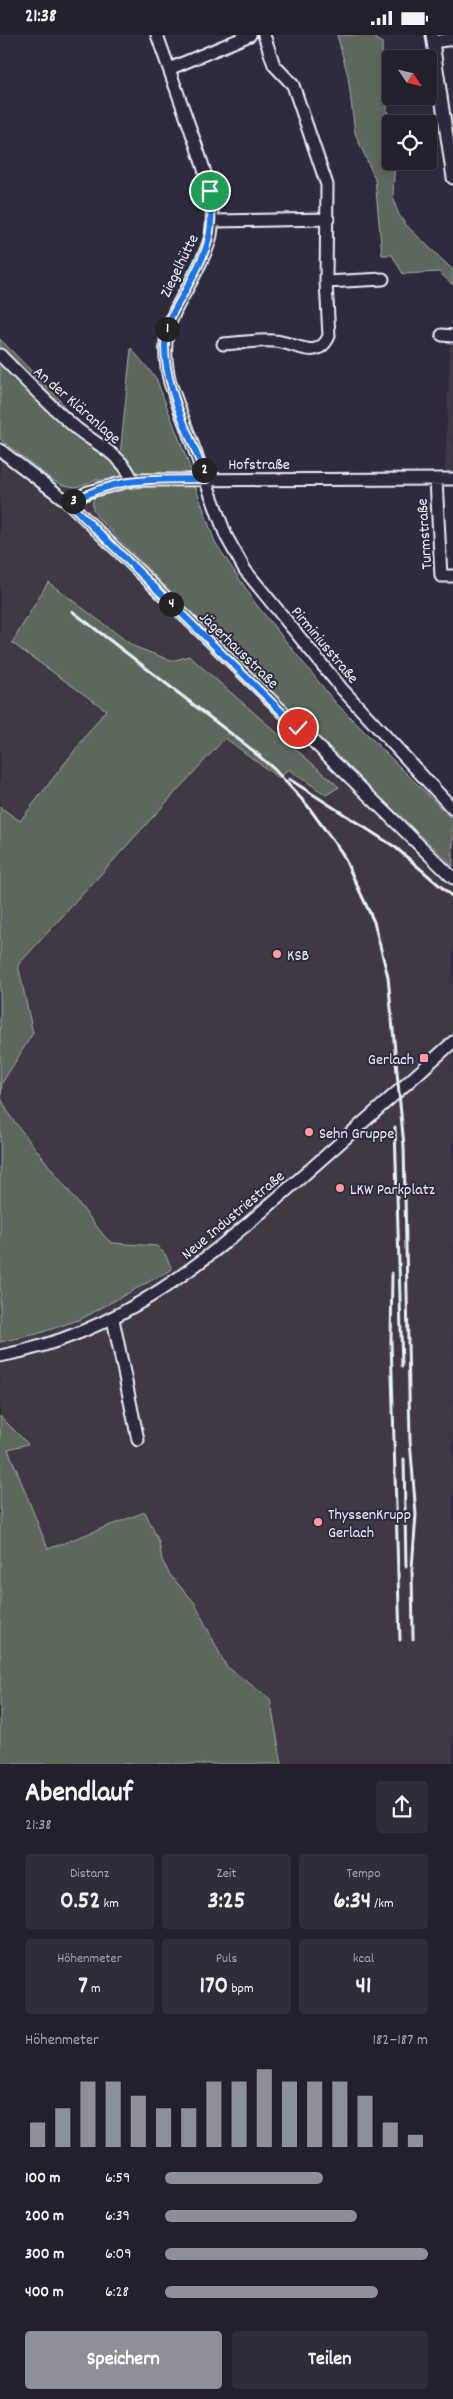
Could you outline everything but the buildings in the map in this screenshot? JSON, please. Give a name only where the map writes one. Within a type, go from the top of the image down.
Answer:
[{"type":"street","name":"Ziegelhütte","points":[[157,35],[210,191],[213,221],[211,237],[204,255],[169,323],[164,350],[170,383],[207,479]]},
{"type":"street","points":[[169,69],[250,35]]},
{"type":"street","points":[[223,344],[274,341],[302,349],[320,347],[326,344],[329,336],[326,282],[327,185],[293,85],[274,65],[264,35]]},
{"type":"street","points":[[453,39],[433,39],[453,177]]},
{"type":"street","points":[[213,221],[328,219]]},
{"type":"street","points":[[326,282],[383,279]]},
{"type":"street","name":"An der Kläranlage","points":[[0,355],[76,428],[120,461],[130,473],[132,480]]},
{"type":"street","name":"Jägerhausstraße","points":[[0,450],[69,503],[453,878]]},
{"type":"street","name":"Pirminiusstraße","points":[[207,479],[226,536],[245,570],[342,689],[453,809]]},
{"type":"street","name":"Turmstraße","points":[[436,479],[441,576],[453,576]]},
{"type":"street","name":"Hofstraße","points":[[69,503],[95,490],[132,480],[453,479]]},
{"type":"street","name":"Neue Industriestraße","points":[[0,1356],[80,1333],[113,1319],[159,1293],[190,1271],[282,1194],[453,1042]]},
{"type":"street","points":[[113,1319],[138,1440]]},
{"type":"shaded area","points":[[450,346],[453,347],[453,471],[445,471]]},
{"type":"shaded area","points":[[0,439],[51,479],[63,485],[76,487],[95,480],[108,480],[151,472],[153,488],[137,488],[97,517],[269,691],[453,866],[453,1764],[282,1764],[270,1699],[226,1666],[194,1602],[170,1575],[162,1560],[159,1542],[48,1549],[7,1449],[28,1443],[0,1416],[0,1342],[37,1334],[81,1319],[157,1246],[112,1243],[105,1237],[10,1116],[1,1098],[2,1083],[32,1033],[18,965],[225,738],[279,779],[288,769],[326,795],[172,661],[133,647],[48,582],[12,643],[107,710],[20,822],[0,807]]},
{"type":"green space","points":[[337,35],[375,35],[377,40],[382,42],[382,105],[387,105],[388,115],[382,115],[382,170],[394,170],[393,193],[399,215],[406,225],[453,270],[453,285],[439,272],[403,274],[392,255],[382,255],[375,179],[355,133],[348,76]]},
{"type":"green space","points":[[0,339],[60,400],[70,417],[120,455],[131,348],[156,378],[192,473],[137,473],[108,480],[95,480],[76,487],[63,485],[51,479],[0,439]]},
{"type":"green space","points":[[188,485],[196,488],[215,542],[256,604],[335,702],[453,820],[453,866],[269,691],[97,517],[92,504],[97,495],[106,490]]},
{"type":"green space","points":[[48,582],[133,646],[172,661],[189,656],[339,787],[326,795],[288,769],[280,779],[225,738],[18,965],[33,1033],[2,1083],[1,1098],[10,1116],[105,1237],[112,1243],[157,1246],[165,1254],[172,1269],[81,1319],[37,1334],[0,1342],[0,807],[20,821],[106,710],[12,643]]},
{"type":"green space","points":[[0,1416],[28,1444],[8,1449],[48,1549],[145,1512],[159,1542],[162,1560],[170,1575],[194,1602],[226,1666],[270,1699],[282,1764],[0,1764]]},
{"type":"railway","points":[[72,611],[260,756]]},
{"type":"railway","points":[[254,752],[274,769],[307,805],[342,853],[374,922],[388,977],[404,1146],[410,1440],[416,1515],[412,1568],[413,1639]]},
{"type":"railway","points":[[289,779],[395,847],[453,897]]},
{"type":"railway","points":[[395,1127],[402,1366]]},
{"type":"railway","points":[[392,1273],[391,1341],[400,1640]]},
{"type":"railway","points":[[404,1459],[406,1566]]},
{"type":"place","name":"KSB","points":[[277,954]]},
{"type":"place","name":"Gerlach","points":[[424,1058]]},
{"type":"place","name":"Sehn Gruppe","points":[[309,1132]]},
{"type":"place","name":"LKW Parkplatz","points":[[340,1188]]},
{"type":"place","name":"ThyssenKrupp Gerlach","points":[[318,1522]]},
{"type":"route","points":[[210,191],[213,221],[211,237],[204,255],[172,315],[166,331],[164,350],[170,383],[207,479],[132,480],[88,492],[69,503],[298,728]]}]
